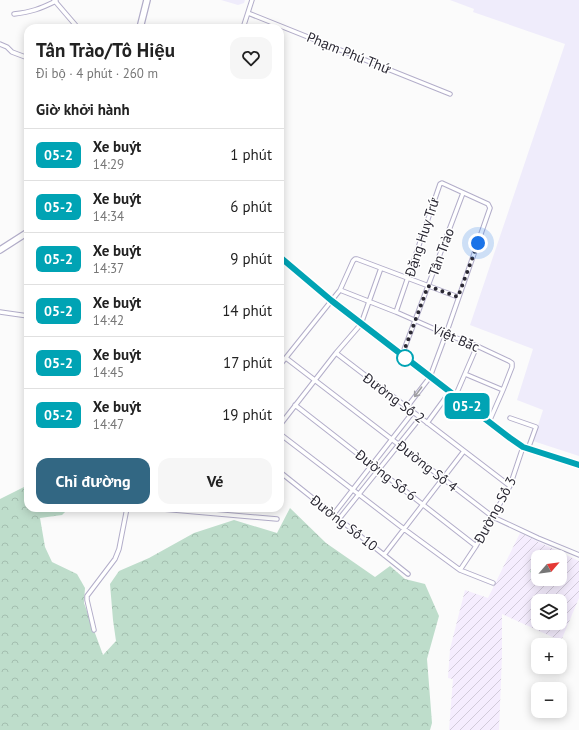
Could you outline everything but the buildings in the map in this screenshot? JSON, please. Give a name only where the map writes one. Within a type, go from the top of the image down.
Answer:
[{"type":"main road","points":[[141,24],[147,0]]},
{"type":"main road","points":[[0,250],[24,235]]},
{"type":"street","points":[[244,24],[252,0]]},
{"type":"street","points":[[14,14],[32,12],[55,1],[75,24]]},
{"type":"street","name":"Phạm Phú Thứ","points":[[248,13],[275,24]]},
{"type":"street","name":"Phạm Phú Thứ","points":[[284,27],[450,94]]},
{"type":"street","points":[[0,44],[7,47],[12,52],[24,56]]},
{"type":"street","name":"Đặng Huy Trứ","points":[[396,312],[439,185],[442,183],[488,204],[490,208],[430,377],[407,407]]},
{"type":"street","name":"Tân Trào","points":[[402,356],[462,193]]},
{"type":"street","points":[[284,259],[361,324],[449,393],[510,438],[528,449],[579,465]]},
{"type":"street","points":[[284,360],[340,290],[355,259],[458,297]]},
{"type":"street","points":[[284,420],[336,353],[361,324],[381,268]]},
{"type":"street","name":"Việt Bắc","points":[[340,290],[477,346],[512,363],[512,367],[489,422]]},
{"type":"street","points":[[0,312],[24,315]]},
{"type":"street","points":[[456,397],[477,346]]},
{"type":"street","name":"Đường Số 2","points":[[336,353],[510,486]]},
{"type":"street","name":"Đường Số 4","points":[[286,358],[493,517],[579,555]]},
{"type":"street","points":[[465,374],[503,390]]},
{"type":"street","points":[[427,423],[449,393]]},
{"type":"street","name":"Đường Số 6","points":[[295,405],[476,546]]},
{"type":"street","points":[[333,515],[413,412]]},
{"type":"street","points":[[339,519],[420,418]]},
{"type":"street","points":[[510,418],[536,427],[528,449]]},
{"type":"street","points":[[284,437],[352,490],[460,570],[493,583]]},
{"type":"street","name":"Đường Số 3","points":[[460,570],[476,546],[510,486],[523,447]]},
{"type":"street","points":[[384,555],[464,451]]},
{"type":"street","name":"Đường Số 10","points":[[284,475],[408,574]]},
{"type":"street","points":[[94,630],[87,596],[115,559],[119,549],[126,512]]},
{"type":"street","points":[[197,512],[277,519]]},
{"type":"shaded area","points":[[221,0],[245,0],[244,3],[238,5]]},
{"type":"shaded area","points":[[450,0],[579,0],[579,456],[533,441],[543,410],[517,400],[533,349],[470,325],[565,44],[473,12],[474,9]]},
{"type":"shaded area","points":[[520,533],[556,550],[531,550],[531,586],[567,586],[567,555],[579,561],[579,598],[567,627],[567,594],[531,594],[531,627],[502,614],[499,730],[449,730],[453,679],[448,678],[450,649],[465,590],[488,598]]},
{"type":"shaded area","points":[[537,630],[566,630],[562,638],[554,638]]},
{"type":"green space","points":[[24,487],[24,512],[65,512],[62,515],[40,518],[45,547],[52,562],[77,574],[85,588],[84,603],[103,655],[116,641],[110,584],[119,571],[149,558],[194,533],[234,520],[277,533],[290,508],[326,543],[375,577],[390,566],[405,579],[425,584],[439,616],[427,659],[432,723],[430,730],[0,730],[0,499]]},
{"type":"bus line","name":"05-2","points":[[284,260],[332,301],[510,438],[523,447],[579,465]]},
{"type":"route","points":[[405,358],[402,356],[428,286],[458,297],[478,243]]}]
